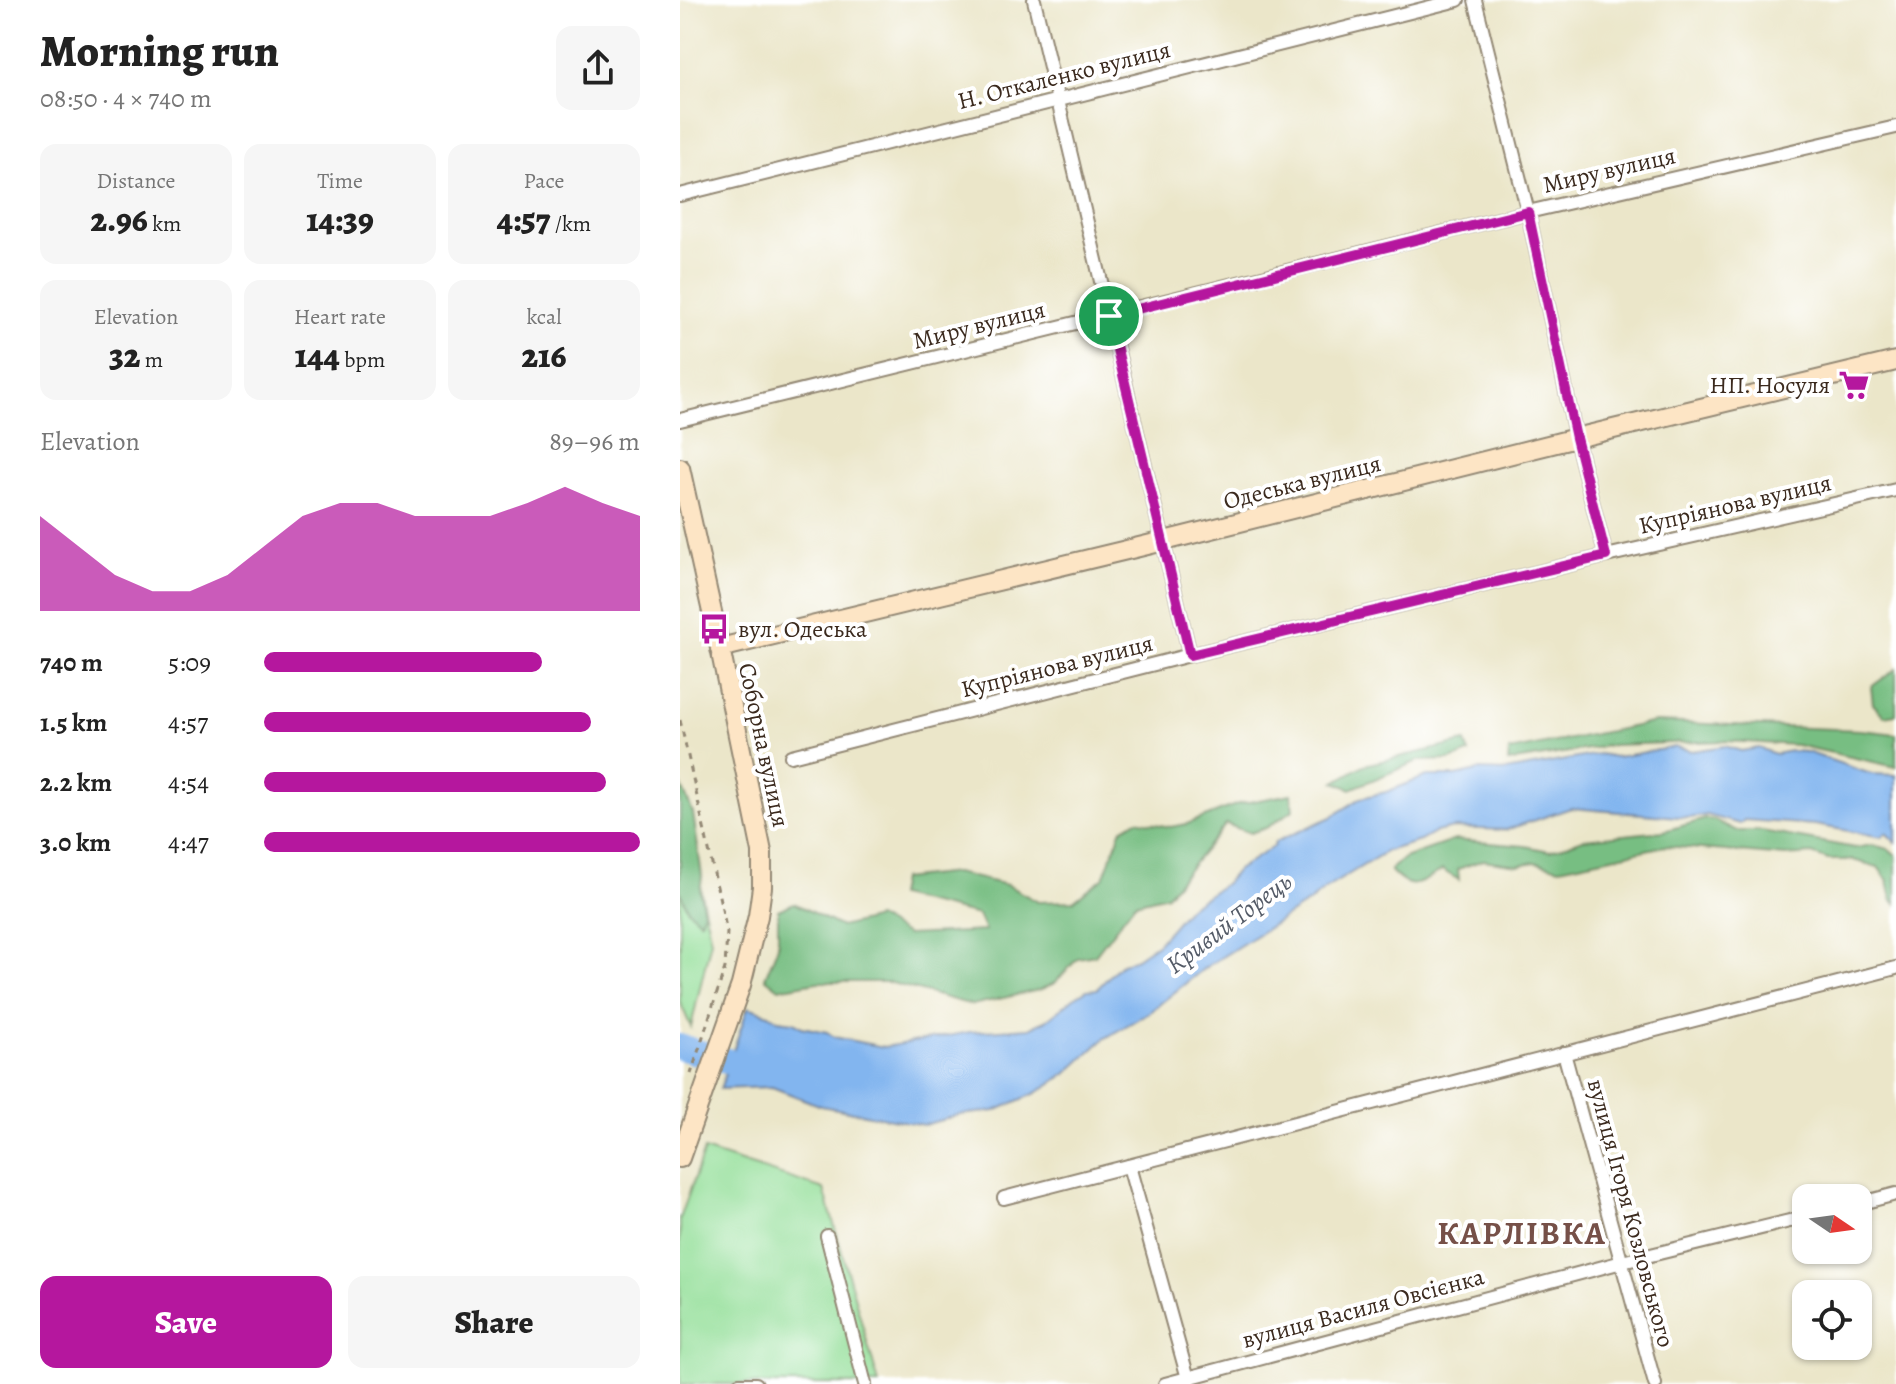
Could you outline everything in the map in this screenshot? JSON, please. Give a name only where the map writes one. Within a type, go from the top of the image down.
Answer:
[{"type":"street","points":[[1034,0],[1190,655]]},
{"type":"street","name":"Н. Откаленко вулиця","points":[[680,195],[1458,0]]},
{"type":"street","points":[[1475,0],[1528,212],[1576,438],[1606,556]]},
{"type":"street","name":"Миру вулиця","points":[[680,420],[1528,212],[1896,127]]},
{"type":"street","name":"Одеська вулиця","points":[[720,648],[1896,361]]},
{"type":"street","name":"Соборна вулиця","points":[[680,468],[762,852],[758,916],[741,985],[680,1158]]},
{"type":"street","name":"Купріянова вулиця","points":[[791,756],[1190,655],[1896,490]]},
{"type":"street","points":[[1004,1198],[1896,968]]},
{"type":"street","name":"вулиця Ігоря Козловського","points":[[1564,1053],[1655,1384]]},
{"type":"street","points":[[1129,1166],[1189,1381]]},
{"type":"street","points":[[1872,1200],[1896,1194]]},
{"type":"street","name":"вулиця Василя Овсієнка","points":[[1165,1384],[1189,1381],[1622,1262],[1792,1220]]},
{"type":"street","points":[[827,1236],[865,1384]]},
{"type":"street","points":[[739,1384],[756,1384]]},
{"type":"path","points":[[680,720],[727,932],[725,968],[689,1081]]},
{"type":"green space","points":[[1896,669],[1896,714],[1884,716],[1873,704],[1871,687]]},
{"type":"green space","points":[[1656,722],[1896,734],[1896,767],[1796,745],[1726,741],[1613,745],[1508,762],[1509,751]]},
{"type":"green space","points":[[1465,742],[1469,753],[1451,760],[1418,761],[1351,789],[1335,782],[1364,765]]},
{"type":"green space","points":[[680,783],[693,813],[702,876],[700,893],[704,912],[700,921],[688,910],[680,892]]},
{"type":"green space","points":[[1291,794],[1293,810],[1266,828],[1250,833],[1226,824],[1167,895],[1135,903],[1095,955],[1078,958],[1055,983],[1039,990],[972,1005],[888,982],[817,982],[779,989],[765,978],[778,946],[778,910],[794,903],[841,927],[877,918],[907,935],[985,931],[978,915],[898,896],[901,879],[955,873],[1007,885],[1038,902],[1073,901],[1103,878],[1122,829],[1137,820],[1170,827],[1187,824],[1238,804]]},
{"type":"green space","points":[[680,795],[711,940],[691,1027],[680,1002]]},
{"type":"green space","points":[[1706,819],[1737,831],[1762,831],[1855,848],[1872,845],[1889,849],[1896,855],[1896,904],[1888,881],[1878,867],[1853,860],[1828,860],[1812,854],[1786,856],[1665,846],[1560,868],[1535,862],[1518,865],[1483,860],[1458,869],[1459,880],[1442,870],[1414,884],[1403,882],[1390,870],[1404,858],[1455,840],[1550,851],[1583,839],[1664,831]]},
{"type":"green space","points":[[704,1150],[824,1189],[879,1384],[680,1384],[680,1219]]},
{"type":"water","points":[[1725,746],[1741,751],[1759,748],[1775,754],[1807,752],[1871,774],[1896,775],[1896,843],[1886,833],[1882,837],[1815,825],[1744,820],[1740,824],[1707,815],[1690,818],[1571,808],[1506,830],[1453,828],[1387,851],[1325,889],[1206,967],[1151,1011],[1104,1039],[1066,1074],[1036,1093],[995,1111],[959,1115],[924,1125],[821,1106],[772,1087],[720,1089],[748,1007],[778,1020],[827,1032],[834,1037],[884,1047],[970,1032],[1029,1028],[1045,1021],[1087,990],[1097,989],[1120,965],[1158,943],[1189,907],[1226,883],[1237,870],[1274,846],[1275,842],[1331,817],[1361,798],[1427,776],[1456,776],[1481,770],[1506,771],[1599,754],[1616,757],[1676,747],[1692,751]]},
{"type":"waterway","name":"Кривий Торець","points":[[680,1047],[761,1069]]},
{"type":"place","name":"НП. Носуля","points":[[1854,385]]},
{"type":"place","name":"вул. Одеська","points":[[714,629]]},
{"type":"district","name":"КАРЛІВКА","points":[[1522,1233]]},
{"type":"route","points":[[1528,212],[1576,438],[1606,556],[1190,655],[1109,316],[1528,212]]}]
